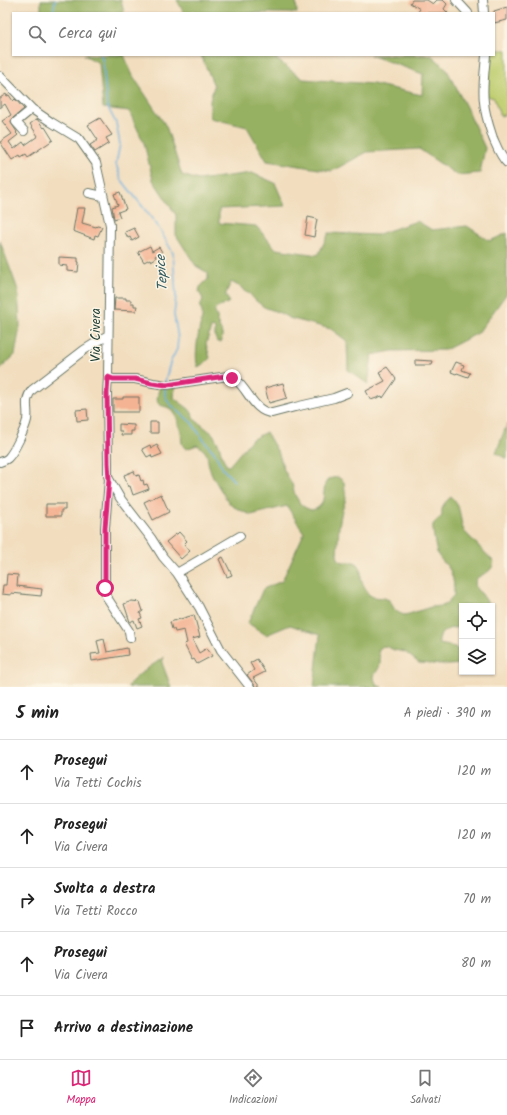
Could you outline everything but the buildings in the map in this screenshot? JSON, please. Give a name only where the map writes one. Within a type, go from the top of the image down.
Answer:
[{"type":"street","points":[[456,0],[467,12]]},
{"type":"street","points":[[483,0],[484,12]]},
{"type":"street","points":[[486,56],[483,90],[487,120],[497,149],[503,159],[507,162]]},
{"type":"street","name":"Via Civera","points":[[0,76],[32,109],[80,139],[96,162],[110,226],[107,393],[109,480],[120,498],[151,538],[163,557],[177,573],[199,607],[221,650],[250,687]]},
{"type":"street","points":[[24,131],[16,122],[32,109]]},
{"type":"street","points":[[89,193],[103,196]]},
{"type":"street","points":[[0,462],[7,459],[12,454],[24,430],[27,420],[26,400],[32,390],[84,350],[108,335]]},
{"type":"street","points":[[108,377],[113,379],[135,379],[166,385],[228,376],[237,381],[257,406],[268,413],[334,398],[347,393]]},
{"type":"street","points":[[109,480],[105,528],[106,596],[128,631],[130,638]]},
{"type":"street","points":[[177,573],[240,536]]},
{"type":"green space","points":[[41,0],[121,0],[124,12],[41,12]]},
{"type":"green space","points":[[177,0],[296,0],[297,12],[183,12]]},
{"type":"green space","points":[[495,50],[507,50],[507,114],[500,116],[494,98],[487,96],[490,56],[495,56]]},
{"type":"green space","points":[[86,56],[124,56],[133,76],[166,126],[182,175],[198,180],[252,173],[275,183],[285,206],[219,209],[219,223],[256,226],[276,249],[318,255],[329,233],[376,235],[417,221],[432,230],[467,226],[490,241],[507,233],[507,293],[478,333],[445,350],[392,351],[372,355],[368,384],[348,370],[347,341],[331,329],[289,318],[264,307],[241,287],[231,282],[226,293],[229,301],[228,303],[215,310],[222,337],[220,342],[217,342],[215,337],[215,329],[213,327],[211,328],[206,344],[210,358],[198,367],[196,358],[202,316],[200,307],[203,299],[199,292],[200,287],[208,279],[208,273],[196,266],[176,235],[176,215],[153,180],[144,143],[129,111],[103,108],[99,63]]},
{"type":"green space","points":[[201,56],[279,56],[276,59],[303,79],[373,84],[422,95],[423,74],[373,56],[432,56],[446,68],[485,148],[480,173],[457,175],[419,149],[367,152],[332,171],[267,161],[247,127],[210,118],[210,101],[214,86]]},
{"type":"green space","points":[[0,241],[18,290],[20,326],[15,355],[0,369]]},
{"type":"green space","points":[[160,386],[175,387],[174,398],[189,409],[194,419],[213,434],[227,466],[229,466],[251,440],[266,432],[279,454],[284,470],[292,484],[295,495],[301,505],[306,508],[311,510],[316,509],[321,505],[325,484],[328,479],[338,477],[344,482],[346,499],[339,526],[338,559],[343,562],[354,562],[358,564],[361,569],[361,580],[368,594],[373,597],[389,600],[395,610],[404,615],[431,607],[442,606],[454,595],[452,575],[449,568],[437,553],[433,525],[442,516],[442,510],[446,501],[451,497],[455,500],[459,508],[464,531],[494,562],[489,571],[476,579],[475,584],[477,590],[488,603],[459,603],[459,628],[446,630],[440,636],[439,644],[455,647],[459,651],[459,664],[419,663],[405,652],[383,646],[378,650],[380,662],[374,679],[378,686],[383,687],[314,687],[320,635],[290,625],[266,635],[248,623],[263,589],[282,581],[304,533],[287,506],[251,515],[231,505],[212,475],[205,451],[197,445],[186,449],[183,445],[178,420],[175,414],[168,407],[158,404]]},
{"type":"green space","points":[[507,424],[507,459],[496,453]]},
{"type":"green space","points":[[164,657],[162,663],[171,687],[128,687],[134,679]]},
{"type":"waterway","name":"Tepice","points":[[53,12],[55,0]]},
{"type":"waterway","name":"Tepice","points":[[101,56],[107,106],[116,123],[120,144],[116,164],[121,179],[157,225],[173,253],[176,296],[174,315],[178,338],[177,349],[170,363],[165,382]]},
{"type":"waterway","name":"Tepice","points":[[165,387],[165,396],[169,403],[192,423],[214,452],[223,469],[234,481]]},
{"type":"route","points":[[105,588],[105,528],[109,480],[108,377],[113,379],[128,378],[167,385],[225,376],[232,378]]}]
